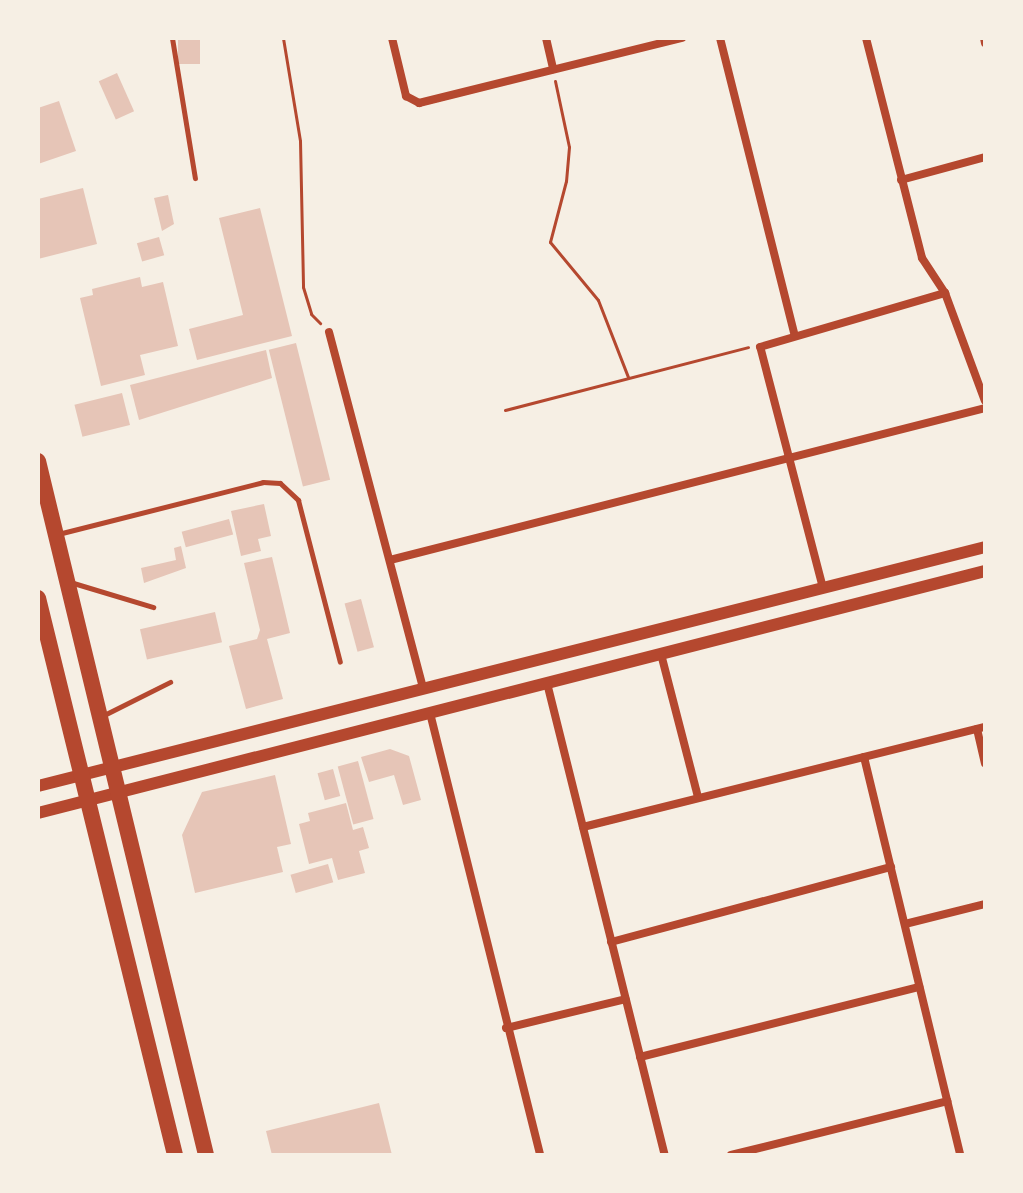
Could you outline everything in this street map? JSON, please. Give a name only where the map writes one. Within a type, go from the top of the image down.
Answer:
[{"type":"highway","points":[[38,461],[206,1155]]},
{"type":"highway","points":[[38,598],[175,1155]]},
{"type":"street","points":[[392,38],[412,102],[682,38]]},
{"type":"street","points":[[546,38],[553,69]]},
{"type":"street","points":[[720,38],[795,336]]},
{"type":"street","points":[[866,38],[922,258],[945,293],[985,401]]},
{"type":"street","points":[[901,180],[985,157]]},
{"type":"street","points":[[823,588],[787,460],[760,347],[945,293]]},
{"type":"street","points":[[329,332],[430,713],[540,1155]]},
{"type":"street","points":[[390,560],[985,408]]},
{"type":"street","points":[[38,786],[985,547]]},
{"type":"street","points":[[38,813],[985,571]]},
{"type":"street","points":[[655,630],[698,797]]},
{"type":"street","points":[[547,683],[665,1155]]},
{"type":"street","points":[[583,827],[981,728],[985,763]]},
{"type":"street","points":[[864,757],[960,1155]]},
{"type":"street","points":[[611,942],[891,867]]},
{"type":"street","points":[[905,924],[985,904]]},
{"type":"street","points":[[640,1057],[919,987]]},
{"type":"street","points":[[506,1028],[626,999]]},
{"type":"street","points":[[731,1155],[947,1101]]},
{"type":"lane","points":[[172,38],[195,178]]},
{"type":"lane","points":[[57,534],[263,482],[280,483],[298,500],[340,662]]},
{"type":"lane","points":[[69,581],[153,607]]},
{"type":"lane","points":[[100,717],[170,682]]},
{"type":"path","points":[[283,38],[300,141],[303,287],[311,314],[329,332]]},
{"type":"path","points":[[553,69],[569,147],[566,181],[550,242],[598,300],[628,377]]},
{"type":"path","points":[[505,410],[733,347],[760,347]]},
{"type":"building","points":[[178,38],[200,38],[200,64],[178,64]]},
{"type":"building","points":[[117,73],[134,111],[116,120],[99,81]]},
{"type":"building","points":[[59,101],[76,151],[38,164],[38,108]]},
{"type":"building","points":[[83,188],[97,244],[38,259],[38,199]]},
{"type":"building","points":[[168,195],[174,224],[162,231],[154,198]]},
{"type":"building","points":[[260,208],[292,336],[197,360],[189,329],[243,315],[219,218]]},
{"type":"building","points":[[159,237],[164,255],[142,262],[137,243]]},
{"type":"building","points":[[140,277],[142,287],[163,282],[178,346],[140,355],[145,375],[101,386],[80,298],[93,295],[92,289]]},
{"type":"building","points":[[296,343],[330,480],[303,487],[269,350]]},
{"type":"building","points":[[266,350],[272,378],[139,420],[130,385]]},
{"type":"building","points":[[122,393],[130,425],[82,437],[74,405]]},
{"type":"building","points":[[264,504],[271,536],[258,539],[261,551],[241,556],[231,511]]},
{"type":"building","points":[[229,519],[233,534],[186,547],[182,532]]},
{"type":"building","points":[[181,546],[186,568],[144,583],[141,568],[176,560],[174,548]]},
{"type":"building","points":[[272,557],[290,633],[267,639],[283,699],[246,709],[229,646],[257,639],[260,630],[244,563]]},
{"type":"building","points":[[361,599],[374,647],[358,652],[345,603]]},
{"type":"building","points":[[215,612],[222,642],[147,660],[140,629]]},
{"type":"building","points":[[390,749],[409,756],[421,800],[403,805],[394,775],[369,782],[361,757]]},
{"type":"building","points":[[358,761],[374,819],[353,824],[338,766]]},
{"type":"building","points":[[333,769],[340,796],[325,800],[318,773]]},
{"type":"building","points":[[275,775],[291,844],[277,847],[283,872],[195,893],[182,835],[202,792]]},
{"type":"building","points":[[346,803],[353,830],[363,827],[369,848],[359,851],[365,873],[338,880],[332,858],[309,864],[299,824],[310,821],[308,813]]},
{"type":"building","points":[[328,864],[333,882],[296,893],[291,875]]},
{"type":"building","points":[[379,1103],[392,1155],[272,1155],[266,1131]]}]
